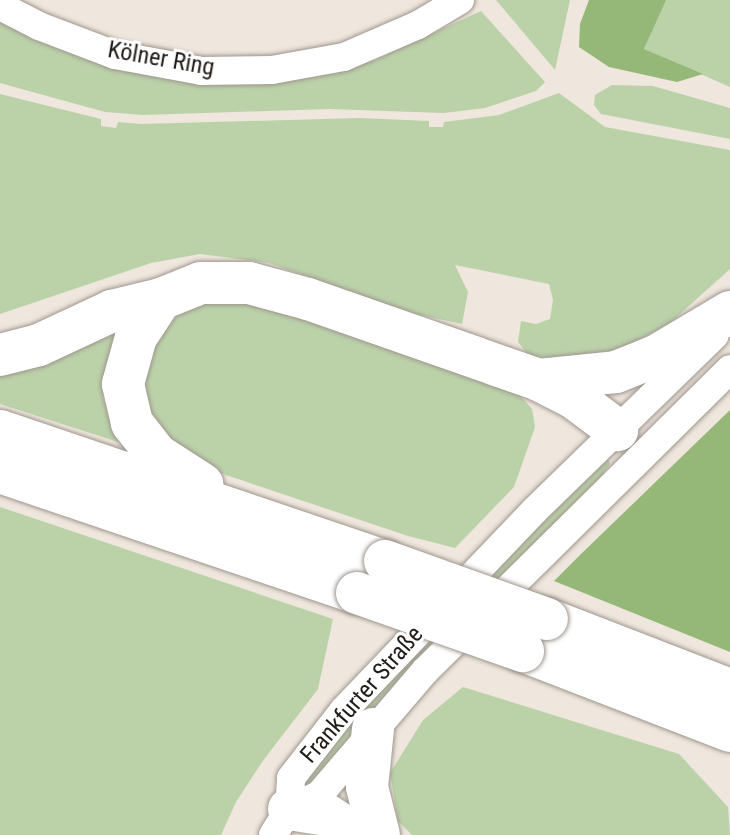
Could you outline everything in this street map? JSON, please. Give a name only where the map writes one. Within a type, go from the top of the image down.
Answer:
[{"type":"highway","points":[[0,355],[39,345],[112,311],[161,299],[201,283],[249,283],[308,299],[539,380],[574,398],[628,442]]},
{"type":"highway","points":[[161,299],[136,337],[123,384],[132,423],[157,455],[253,516]]},
{"type":"highway","points":[[539,380],[616,372],[656,356],[730,312]]},
{"type":"highway","points":[[0,431],[385,561],[535,635],[603,681],[730,756]]},
{"type":"highway","points":[[0,472],[357,593],[535,635],[730,690]]},
{"type":"highway","points":[[603,681],[730,731]]},
{"type":"highway","points":[[373,729],[367,787],[379,835]]},
{"type":"highway","points":[[291,826],[327,815],[358,835]]},
{"type":"street","name":"Kölner Ring","points":[[0,6],[39,26],[115,55],[201,71],[272,70],[344,57],[418,25],[460,0]]},
{"type":"street","name":"Frankfurter Straße","points":[[291,826],[373,729],[476,618],[730,321]]},
{"type":"street","name":"Frankfurter Straße","points":[[291,826],[291,778],[344,710],[397,650],[628,442],[730,369]]},
{"type":"green space","points":[[496,0],[570,0],[555,70]]},
{"type":"green space","points":[[589,0],[666,0],[644,49],[703,74],[677,82],[609,67],[579,47],[580,24]]},
{"type":"green space","points":[[665,0],[730,0],[730,87],[644,49]]},
{"type":"green space","points":[[481,11],[545,82],[536,91],[485,108],[444,113],[329,109],[143,115],[105,112],[0,83],[0,21],[34,40],[110,68],[312,76],[375,60]]},
{"type":"green space","points":[[612,85],[653,86],[730,108],[730,139],[601,114],[594,105],[595,95]]},
{"type":"green space","points":[[559,93],[605,127],[730,150],[730,269],[669,324],[627,346],[580,360],[529,356],[518,342],[521,321],[536,324],[550,319],[553,300],[549,284],[455,265],[468,292],[462,324],[411,313],[269,263],[200,254],[151,263],[0,314],[0,94],[101,119],[101,126],[116,128],[118,122],[359,118],[429,121],[429,127],[443,127],[444,122],[499,115]]},
{"type":"green space","points":[[237,296],[513,387],[532,409],[535,427],[514,487],[455,548],[408,536],[217,472],[189,458],[144,412],[138,374],[172,313],[203,297]]},
{"type":"green space","points":[[108,332],[119,338],[103,397],[118,442],[0,404],[0,373]]},
{"type":"green space","points":[[730,410],[730,652],[554,581],[580,555]]},
{"type":"green space","points":[[608,459],[610,464],[600,478],[423,656],[309,784],[307,781],[313,769],[341,733],[499,565]]},
{"type":"green space","points":[[0,507],[333,619],[318,689],[262,762],[236,802],[221,835],[0,835]]},
{"type":"green space","points":[[463,687],[679,754],[728,807],[730,835],[412,835],[398,821],[390,773],[423,720]]}]
